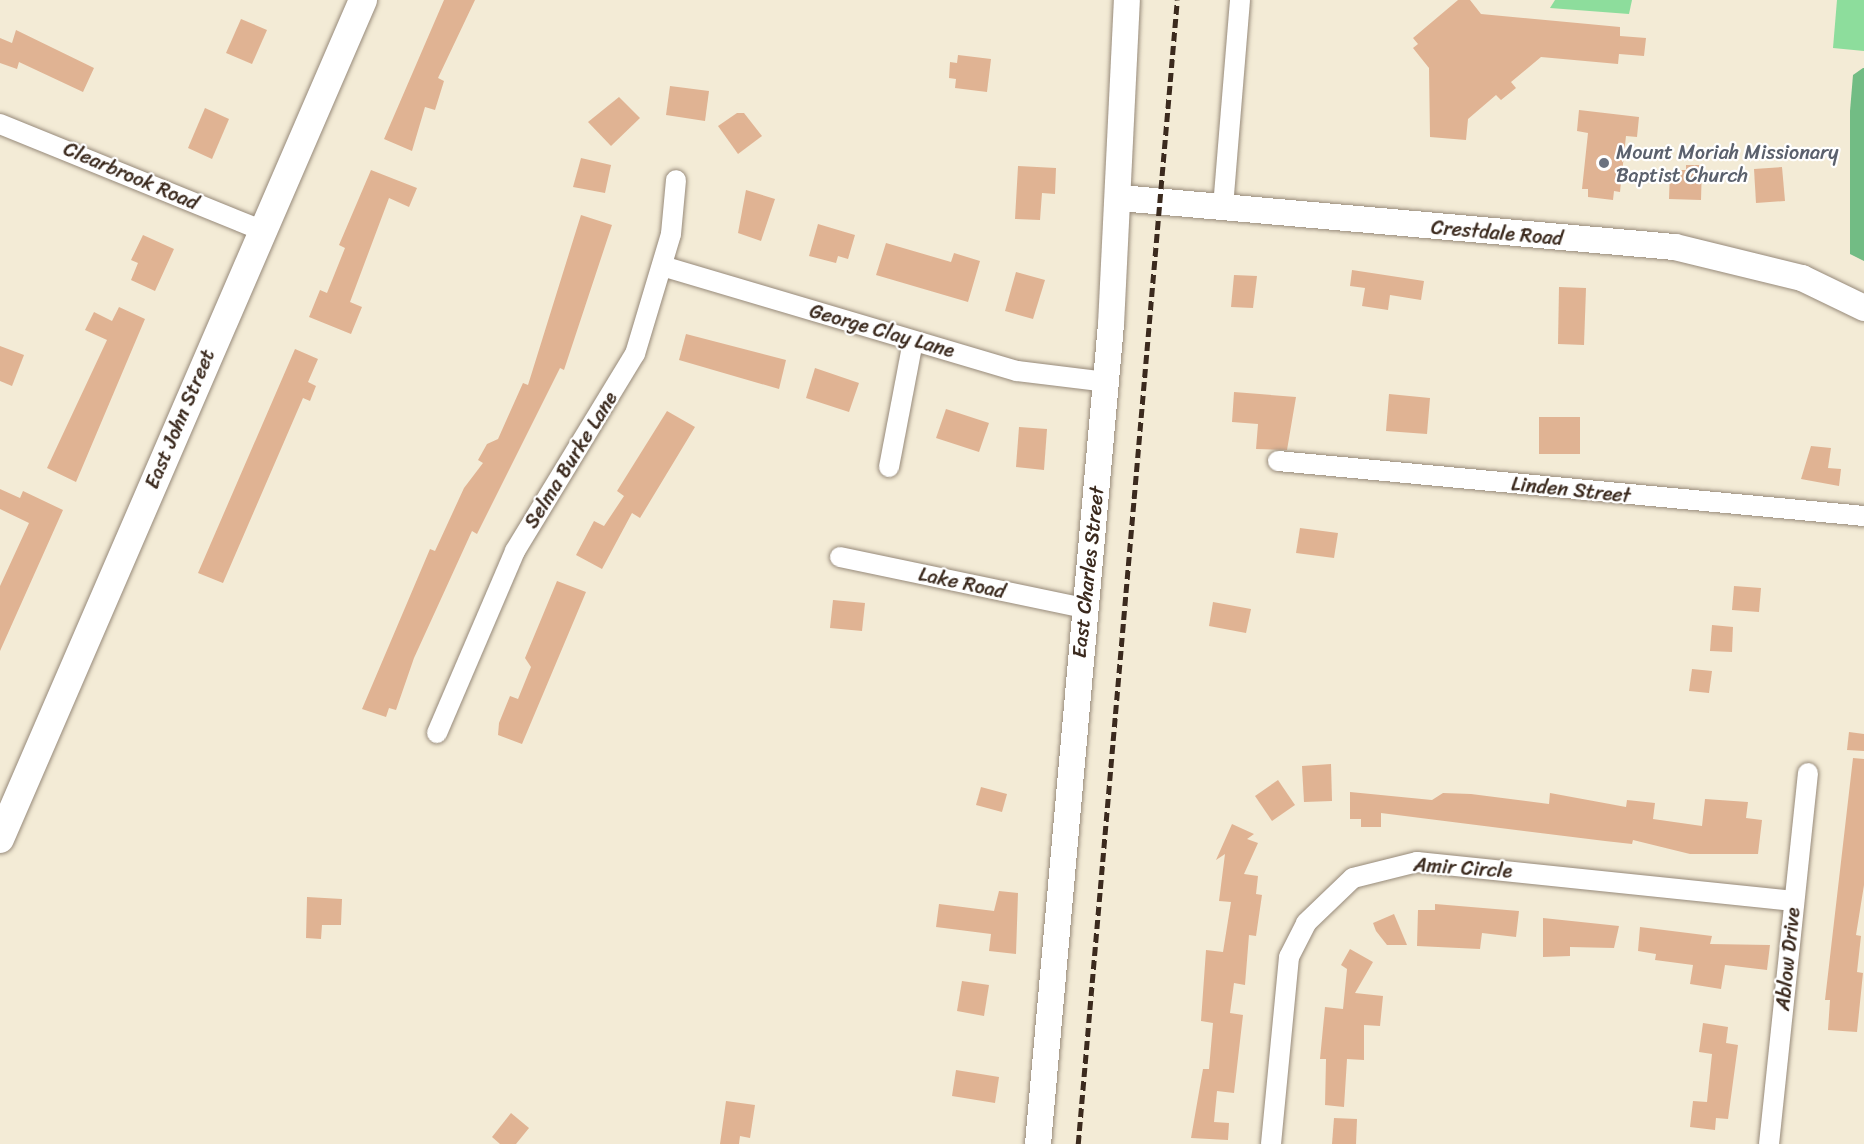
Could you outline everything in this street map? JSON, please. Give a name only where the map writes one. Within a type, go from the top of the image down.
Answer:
[{"type":"main road","name":"East John Street","points":[[0,839],[261,230],[363,0]]},
{"type":"street","name":"East Charles Street","points":[[1038,1144],[1084,608],[1106,382],[1120,198],[1127,0]]},
{"type":"street","points":[[1223,207],[1239,0]]},
{"type":"street","name":"Clearbrook Road","points":[[0,124],[261,230]]},
{"type":"street","name":"Selma Burke Lane","points":[[437,733],[494,590],[635,354],[662,266],[676,180]]},
{"type":"street","name":"Crestdale Road","points":[[1120,198],[1675,247],[1802,278],[1864,308]]},
{"type":"street","name":"George Clay Lane","points":[[662,266],[1017,371],[1106,382]]},
{"type":"street","points":[[889,467],[913,341]]},
{"type":"street","name":"Linden Street","points":[[1278,461],[1864,516]]},
{"type":"street","name":"Lake Road","points":[[840,557],[1084,608]]},
{"type":"street","name":"Ablow Drive","points":[[1769,1144],[1808,773]]},
{"type":"street","name":"Amir Circle","points":[[1271,1144],[1289,957],[1306,923],[1353,878],[1417,862],[1794,901]]},
{"type":"green space","points":[[1555,0],[1632,0],[1629,14],[1550,8]]},
{"type":"green space","points":[[1837,0],[1864,0],[1864,51],[1833,48]]},
{"type":"green space","points":[[1863,68],[1864,261],[1850,254],[1850,111],[1853,75]]},
{"type":"building","points":[[444,0],[475,0],[438,78],[444,81],[435,110],[425,107],[412,151],[384,139]]},
{"type":"building","points":[[1458,0],[1470,0],[1481,14],[1620,27],[1620,36],[1646,38],[1644,56],[1619,54],[1618,64],[1541,57],[1511,82],[1516,88],[1501,100],[1496,95],[1468,119],[1466,140],[1430,137],[1429,68],[1413,48],[1418,44],[1413,38]]},
{"type":"building","points":[[241,19],[267,30],[252,64],[226,53]]},
{"type":"building","points":[[16,30],[94,68],[83,92],[19,62],[17,69],[0,63],[0,38],[12,43]]},
{"type":"building","points":[[958,55],[991,59],[987,92],[955,88],[956,79],[949,78],[950,62],[957,63]]},
{"type":"building","points":[[670,86],[709,91],[705,121],[666,115]]},
{"type":"building","points":[[619,97],[640,118],[611,146],[588,122]]},
{"type":"building","points":[[205,108],[229,119],[212,159],[188,148]]},
{"type":"building","name":"Mount Moriah Missionary Baptist Church","points":[[1579,110],[1639,117],[1637,137],[1626,136],[1620,192],[1614,191],[1613,200],[1588,197],[1588,189],[1582,189],[1588,133],[1577,131]]},
{"type":"building","points":[[737,113],[744,113],[762,136],[738,154],[718,126]]},
{"type":"building","points":[[581,158],[611,165],[605,193],[573,187]]},
{"type":"building","points":[[1686,165],[1702,165],[1701,200],[1669,199],[1670,170],[1686,170]]},
{"type":"building","points":[[1018,166],[1056,168],[1055,194],[1042,193],[1040,220],[1015,219]]},
{"type":"building","points":[[1782,167],[1785,201],[1756,203],[1754,169]]},
{"type":"building","points":[[371,170],[417,188],[409,207],[389,198],[350,302],[362,307],[351,334],[309,317],[320,290],[327,293],[345,248],[339,245]]},
{"type":"building","points":[[746,190],[775,199],[761,241],[738,233]]},
{"type":"building","points":[[581,215],[612,225],[564,370],[560,368],[477,534],[472,531],[414,658],[396,710],[389,708],[386,717],[362,709],[430,549],[435,551],[464,488],[483,463],[478,460],[487,444],[498,439],[523,383],[528,385]]},
{"type":"building","points":[[818,224],[855,235],[848,259],[838,256],[836,263],[809,256]]},
{"type":"building","points":[[143,235],[174,249],[155,291],[131,280],[138,263],[131,260]]},
{"type":"building","points":[[886,243],[951,262],[954,253],[980,261],[968,302],[876,275]]},
{"type":"building","points":[[1352,270],[1424,281],[1421,300],[1390,295],[1388,310],[1362,306],[1365,288],[1350,286]]},
{"type":"building","points":[[1016,272],[1045,280],[1033,319],[1005,311]]},
{"type":"building","points":[[1234,275],[1257,276],[1253,308],[1231,307]]},
{"type":"building","points":[[1559,287],[1586,288],[1584,345],[1558,344]]},
{"type":"building","points":[[119,307],[145,319],[76,482],[47,468],[107,340],[85,330],[94,312],[112,321]]},
{"type":"building","points":[[686,334],[786,360],[779,389],[679,360]]},
{"type":"building","points":[[0,346],[24,355],[12,386],[0,381]]},
{"type":"building","points":[[295,349],[318,359],[308,382],[316,386],[310,401],[303,398],[223,583],[198,573]]},
{"type":"building","points":[[815,368],[859,383],[849,412],[806,398]]},
{"type":"building","points":[[1234,392],[1296,397],[1287,450],[1256,449],[1258,424],[1232,422]]},
{"type":"building","points":[[1389,394],[1430,398],[1427,434],[1386,431]]},
{"type":"building","points":[[946,409],[989,423],[979,452],[936,438]]},
{"type":"building","points":[[667,411],[695,427],[640,518],[632,513],[602,569],[576,555],[594,521],[604,526],[624,496],[617,491]]},
{"type":"building","points":[[1539,417],[1580,417],[1580,454],[1539,454]]},
{"type":"building","points":[[1019,427],[1047,429],[1044,470],[1016,467]]},
{"type":"building","points":[[1811,446],[1831,448],[1828,468],[1841,469],[1839,486],[1801,479]]},
{"type":"building","points":[[0,489],[20,498],[23,491],[63,510],[0,651],[0,586],[29,523],[0,509]]},
{"type":"building","points":[[1300,528],[1338,533],[1334,558],[1296,553]]},
{"type":"building","points":[[557,581],[586,592],[522,744],[498,735],[499,723],[510,696],[518,699],[531,667],[525,658]]},
{"type":"building","points":[[1734,586],[1761,588],[1759,612],[1732,610]]},
{"type":"building","points":[[833,600],[865,603],[862,631],[830,628]]},
{"type":"building","points":[[1213,602],[1251,609],[1246,633],[1209,626]]},
{"type":"building","points":[[1712,625],[1733,627],[1732,652],[1710,651]]},
{"type":"building","points":[[1692,669],[1712,671],[1709,693],[1689,691]]},
{"type":"building","points":[[1849,732],[1864,734],[1864,751],[1847,750]]},
{"type":"building","points":[[1853,758],[1864,759],[1864,885],[1856,935],[1861,936],[1857,972],[1863,973],[1857,1032],[1828,1030],[1830,1000],[1825,1000]]},
{"type":"building","points":[[1331,764],[1332,801],[1304,802],[1302,766]]},
{"type":"building","points":[[1278,780],[1295,805],[1272,821],[1255,796]]},
{"type":"building","points":[[981,787],[1007,794],[1002,812],[976,805]]},
{"type":"building","points":[[1350,792],[1432,800],[1443,793],[1471,794],[1549,804],[1550,793],[1626,807],[1627,800],[1655,803],[1653,819],[1702,826],[1705,799],[1748,802],[1746,818],[1762,820],[1758,854],[1690,854],[1633,840],[1632,844],[1381,813],[1381,827],[1361,827],[1361,819],[1350,819]]},
{"type":"building","points":[[1232,824],[1254,834],[1247,839],[1258,843],[1244,874],[1258,876],[1256,894],[1262,895],[1256,936],[1249,935],[1245,985],[1234,983],[1230,1013],[1243,1015],[1234,1093],[1217,1091],[1214,1122],[1229,1123],[1228,1140],[1191,1138],[1203,1069],[1209,1069],[1213,1023],[1201,1021],[1206,950],[1223,952],[1231,902],[1219,901],[1225,854],[1216,860]]},
{"type":"building","points":[[999,891],[1018,893],[1016,954],[989,951],[991,934],[936,927],[939,904],[994,911]]},
{"type":"building","points":[[307,897],[342,899],[341,925],[322,925],[321,939],[306,938]]},
{"type":"building","points":[[1435,904],[1519,911],[1516,937],[1482,933],[1480,949],[1417,946],[1418,910],[1435,910]]},
{"type":"building","points":[[1394,914],[1407,945],[1387,945],[1376,931],[1373,923]]},
{"type":"building","points":[[1543,918],[1619,926],[1614,948],[1570,947],[1570,956],[1543,957]]},
{"type":"building","points":[[1640,927],[1712,936],[1710,944],[1770,945],[1767,970],[1725,965],[1721,989],[1690,984],[1693,965],[1655,960],[1656,954],[1638,951]]},
{"type":"building","points":[[1350,949],[1373,962],[1355,993],[1383,996],[1380,1026],[1364,1025],[1364,1060],[1347,1059],[1344,1107],[1325,1105],[1326,1059],[1320,1059],[1325,1007],[1343,1009],[1347,969],[1341,965]]},
{"type":"building","points":[[962,981],[989,985],[984,1016],[957,1011]]},
{"type":"building","points":[[1703,1023],[1728,1027],[1726,1043],[1738,1045],[1728,1119],[1716,1118],[1715,1130],[1690,1127],[1693,1101],[1707,1102],[1712,1054],[1699,1052]]},
{"type":"building","points":[[956,1070],[999,1077],[995,1103],[952,1096]]},
{"type":"building","points":[[726,1101],[755,1105],[750,1138],[740,1136],[739,1144],[720,1144]]},
{"type":"building","points":[[511,1113],[529,1128],[516,1144],[500,1144],[492,1137]]},
{"type":"building","points":[[1334,1118],[1357,1119],[1356,1144],[1332,1144]]},
{"type":"railway","points":[[1078,1144],[1177,0]]},
{"type":"place","name":"Mount Moriah Missionary Baptist Church","points":[[1604,163]]}]
